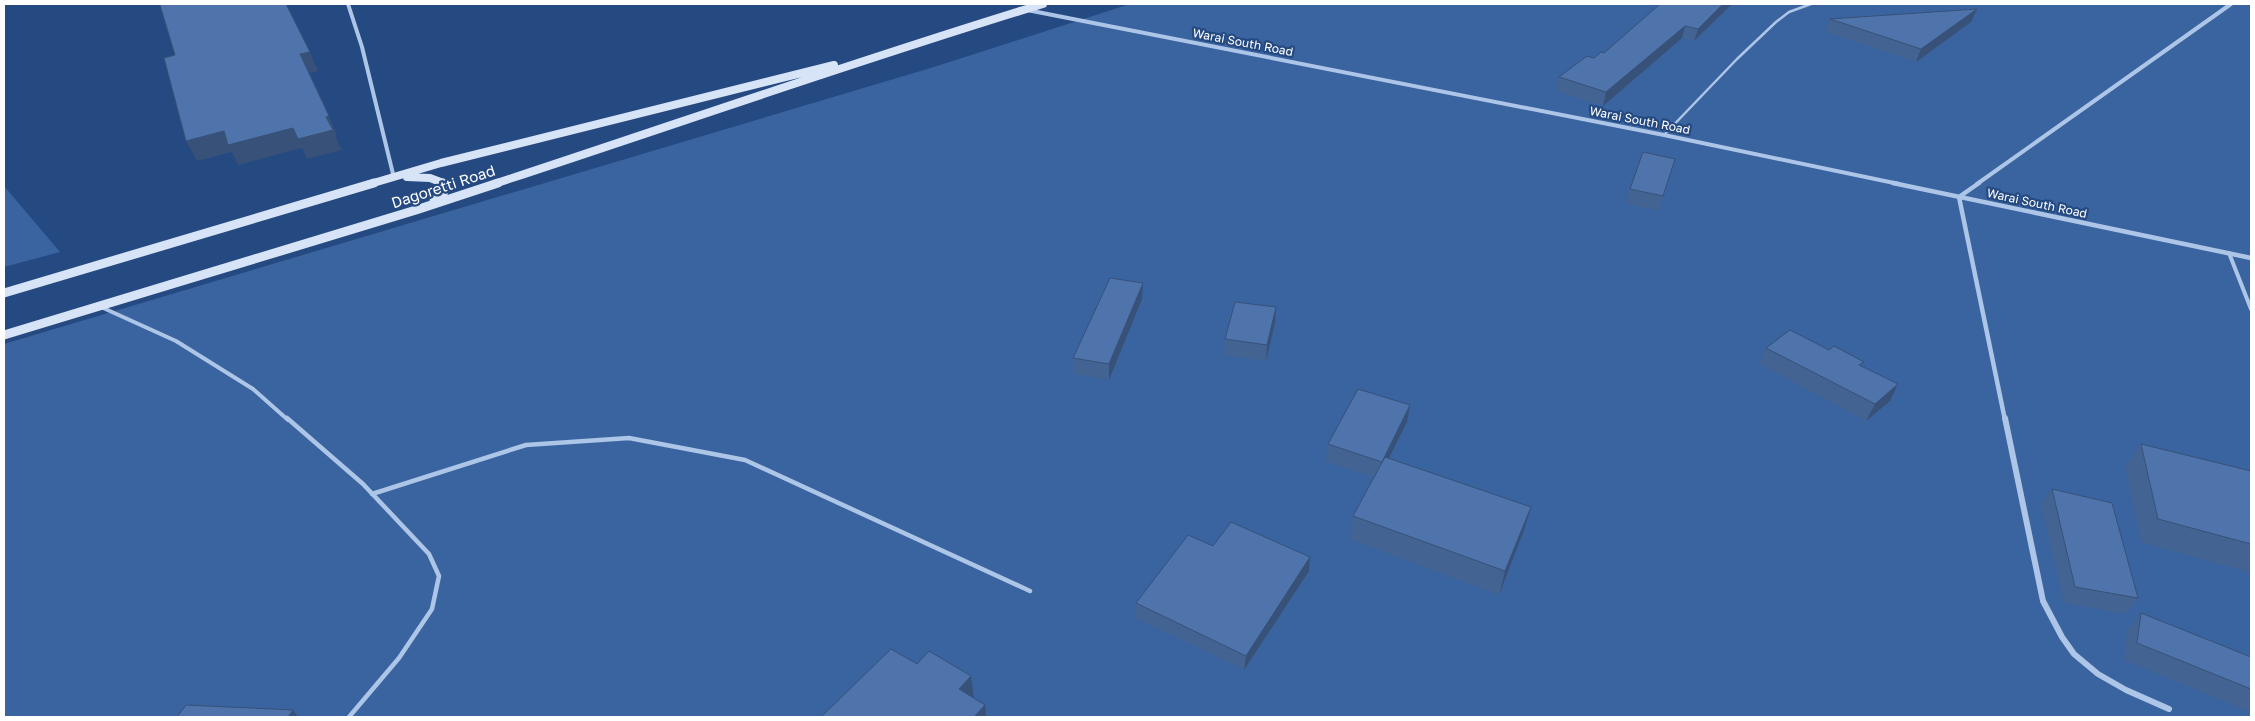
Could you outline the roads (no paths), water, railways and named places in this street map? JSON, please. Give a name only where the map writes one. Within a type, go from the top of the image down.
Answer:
[{"type":"main road","name":"Dagoretti Road","points":[[4,293],[451,161],[886,52],[1043,4]]},
{"type":"main road","name":"Dagoretti Road","points":[[4,334],[416,210],[815,78],[886,52]]},
{"type":"main road","points":[[396,177],[430,178],[446,184],[443,194],[416,210]]},
{"type":"street","points":[[348,4],[358,27],[382,137],[396,177]]},
{"type":"street","points":[[2169,709],[2131,694],[2092,670],[2066,643],[2043,601],[1959,197],[2198,30],[2231,4]]},
{"type":"street","name":"Warai South Road","points":[[1024,10],[1664,135],[2251,258]]},
{"type":"lane","points":[[1664,135],[1737,59],[1776,22],[1789,12],[1811,4]]},
{"type":"lane","points":[[2229,253],[2251,309]]},
{"type":"lane","points":[[99,306],[176,341],[253,390],[372,494],[429,554],[439,576],[432,609],[398,658],[349,717]]},
{"type":"lane","points":[[372,494],[526,445],[629,438],[745,460],[1030,592]]}]
